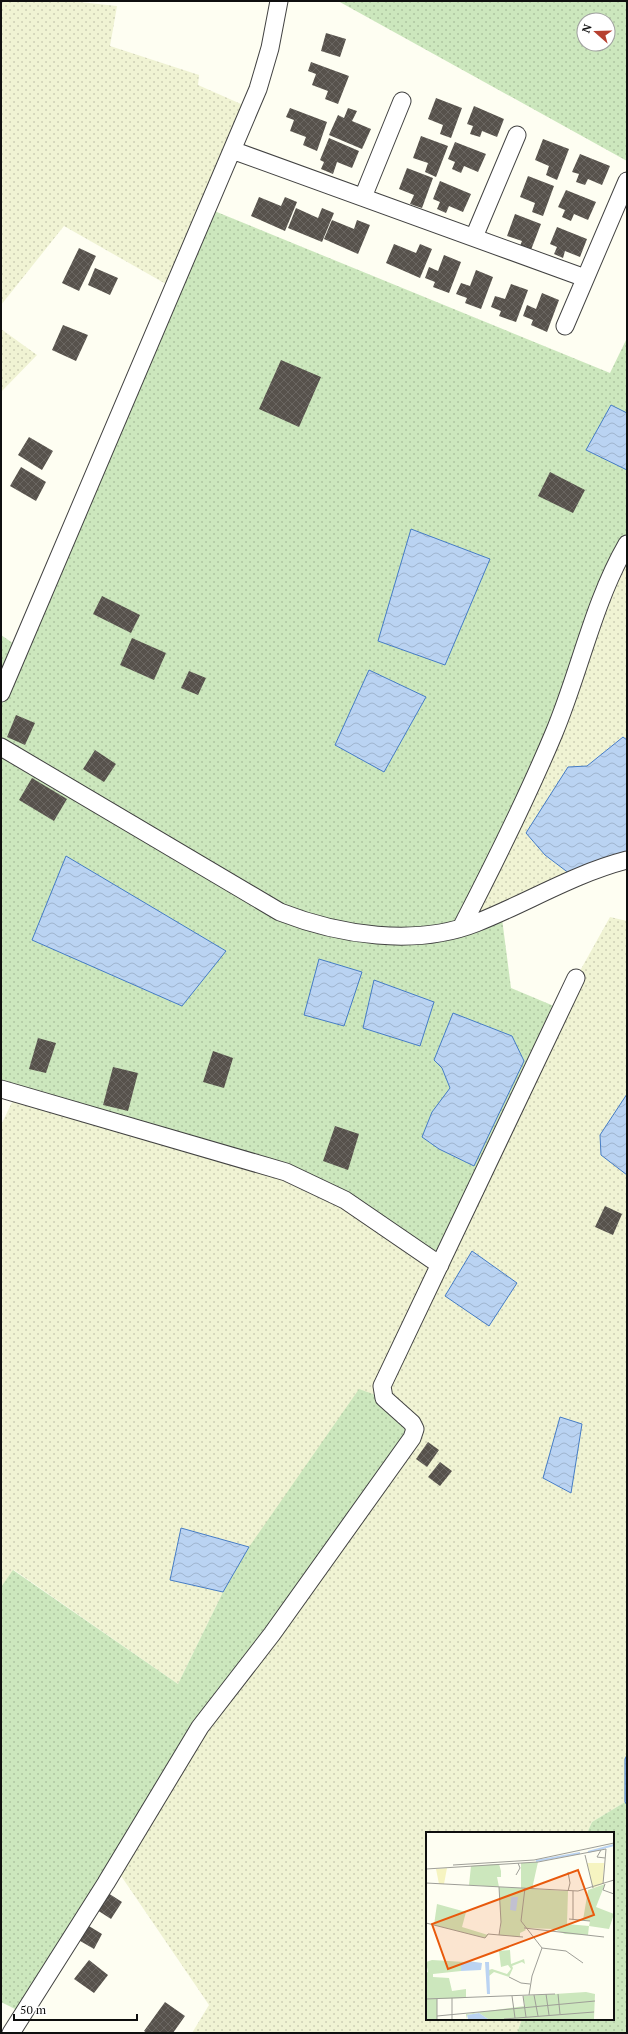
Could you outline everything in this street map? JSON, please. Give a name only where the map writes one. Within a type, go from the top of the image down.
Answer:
[{"type":"street","points":[[1,693],[258,89],[270,48],[279,1]]},
{"type":"street","points":[[363,197],[402,101]]},
{"type":"street","points":[[474,237],[517,135]]},
{"type":"street","points":[[232,150],[585,278]]},
{"type":"street","points":[[565,326],[627,180]]},
{"type":"street","points":[[461,928],[507,838],[554,732],[599,604],[617,561],[627,544]]},
{"type":"street","points":[[1,747],[280,912],[308,923],[328,928],[371,935],[410,935],[461,928],[574,877],[627,860]]},
{"type":"street","points":[[11,2033],[106,1883],[200,1727],[272,1634],[412,1438],[415,1429],[412,1423],[384,1398],[382,1386],[576,978]]},
{"type":"street","points":[[1,1090],[286,1172],[345,1200],[440,1265]]},
{"type":"green space","points":[[1,1],[70,1],[117,6],[110,46],[199,75],[198,85],[250,108],[173,288],[64,226],[1,305]]},
{"type":"green space","points":[[338,1],[627,1],[627,161]]},
{"type":"green space","points":[[207,208],[610,373],[627,338],[627,544],[554,732],[462,928],[501,911],[511,988],[561,1009],[440,1265],[316,1185],[1,1089],[1,635],[20,648]]},
{"type":"green space","points":[[1,329],[37,355],[1,392]]},
{"type":"green space","points":[[627,544],[627,740],[622,737],[587,766],[545,855],[574,877],[461,928]]},
{"type":"green space","points":[[610,917],[627,921],[627,1755],[625,1759],[625,1802],[592,1822],[587,1832],[426,1832],[426,2020],[522,2020],[517,2033],[192,2033],[209,2005],[115,1867],[223,1592],[178,1684],[14,1570],[1,1587],[1,1125],[16,1094],[286,1172],[440,1265],[576,978]],"holes":[[[581,1424],[571,1493],[543,1478]]]},
{"type":"green space","points":[[359,1389],[384,1398],[412,1423],[200,1727],[23,2013],[1,2002],[1,1587],[13,1570],[178,1684],[223,1592],[249,1547]]},
{"type":"green space","points":[[625,1802],[627,1805],[627,2033],[517,2033],[522,2020],[614,2020],[614,1832],[587,1832],[592,1822]]},
{"type":"water","points":[[611,405],[627,413],[627,470],[586,450]]},
{"type":"water","points":[[411,529],[490,559],[445,665],[378,641]]},
{"type":"water","points":[[369,670],[426,697],[384,772],[335,745]]},
{"type":"water","points":[[623,737],[627,740],[627,860],[574,877],[545,855],[526,833],[568,767],[587,766]]},
{"type":"water","points":[[66,856],[226,951],[182,1006],[32,940]]},
{"type":"water","points":[[319,959],[362,972],[344,1026],[304,1015]]},
{"type":"water","points":[[374,980],[434,1002],[420,1046],[363,1028]]},
{"type":"water","points":[[453,1013],[512,1036],[524,1061],[474,1166],[439,1149],[422,1137],[432,1112],[450,1088],[442,1068],[434,1060]]},
{"type":"water","points":[[627,1094],[627,1175],[601,1155],[600,1135]]},
{"type":"water","points":[[472,1251],[517,1283],[489,1326],[445,1296]]},
{"type":"water","points":[[560,1417],[582,1424],[571,1493],[543,1478]]},
{"type":"water","points":[[181,1528],[249,1547],[223,1592],[170,1580]]},
{"type":"water","points":[[627,1755],[627,1805],[625,1802],[625,1759]]},
{"type":"building","points":[[326,33],[346,39],[340,57],[321,51]]},
{"type":"building","points":[[311,62],[349,76],[338,104],[325,99],[328,91],[312,85],[316,74],[308,71]]},
{"type":"building","points":[[436,98],[462,108],[451,138],[440,134],[443,125],[428,119]]},
{"type":"building","points":[[474,106],[504,119],[497,137],[482,131],[480,137],[470,134],[473,126],[467,124]]},
{"type":"building","points":[[290,108],[327,122],[317,151],[303,145],[306,137],[290,131],[294,120],[286,117]]},
{"type":"building","points":[[348,108],[357,111],[352,121],[371,129],[362,149],[329,135],[338,115],[344,118]]},
{"type":"building","points":[[421,136],[448,146],[436,177],[425,172],[428,163],[413,158]]},
{"type":"building","points":[[329,138],[359,151],[352,168],[337,162],[333,174],[321,169],[324,162],[320,160]]},
{"type":"building","points":[[543,139],[569,149],[557,180],[546,175],[549,166],[535,160]]},
{"type":"building","points":[[455,142],[486,154],[478,172],[464,166],[461,173],[452,169],[455,162],[448,159]]},
{"type":"building","points":[[580,154],[610,166],[602,185],[588,179],[585,185],[576,182],[579,174],[572,172]]},
{"type":"building","points":[[407,168],[433,178],[422,208],[410,204],[414,195],[399,189]]},
{"type":"building","points":[[528,176],[554,186],[543,216],[532,212],[535,203],[520,197]]},
{"type":"building","points":[[440,181],[471,194],[463,212],[449,206],[446,213],[437,209],[440,202],[433,199]]},
{"type":"building","points":[[566,190],[596,202],[588,220],[574,214],[571,221],[562,217],[565,210],[558,207]]},
{"type":"building","points":[[259,197],[281,206],[285,197],[297,202],[285,231],[251,216]]},
{"type":"building","points":[[296,208],[318,218],[322,208],[334,213],[322,242],[288,228]]},
{"type":"building","points":[[515,214],[541,224],[529,255],[518,251],[522,241],[507,236]]},
{"type":"building","points":[[332,220],[354,229],[357,220],[370,225],[358,254],[324,239]]},
{"type":"building","points":[[557,227],[587,239],[580,257],[565,251],[563,258],[554,254],[557,247],[550,244]]},
{"type":"building","points":[[394,244],[416,253],[420,244],[432,249],[420,278],[386,263]]},
{"type":"building","points":[[79,248],[96,256],[79,291],[62,283]]},
{"type":"building","points":[[444,255],[461,262],[449,293],[433,287],[435,282],[425,278],[429,267],[438,271]]},
{"type":"building","points":[[95,268],[118,278],[110,295],[88,285]]},
{"type":"building","points":[[476,270],[493,277],[481,309],[465,303],[467,298],[456,294],[461,283],[470,286]]},
{"type":"building","points":[[511,284],[528,290],[516,322],[499,316],[501,311],[491,307],[495,296],[505,299]]},
{"type":"building","points":[[542,293],[559,300],[547,332],[531,325],[533,320],[523,316],[527,305],[536,309]]},
{"type":"building","points":[[63,325],[88,335],[76,361],[52,350]]},
{"type":"building","points":[[281,360],[321,377],[299,427],[259,409]]},
{"type":"building","points":[[29,437],[53,451],[42,470],[18,455]]},
{"type":"building","points":[[21,467],[46,482],[36,501],[10,486]]},
{"type":"building","points":[[550,472],[585,490],[573,513],[538,496]]},
{"type":"building","points":[[102,596],[140,615],[131,633],[93,614]]},
{"type":"building","points":[[132,638],[166,653],[154,680],[120,665]]},
{"type":"building","points":[[189,671],[206,678],[198,695],[181,688]]},
{"type":"building","points":[[16,715],[35,723],[25,745],[7,737]]},
{"type":"building","points":[[95,750],[116,764],[104,782],[83,769]]},
{"type":"building","points":[[32,778],[67,799],[54,821],[19,800]]},
{"type":"building","points":[[38,1038],[56,1043],[46,1073],[29,1069]]},
{"type":"building","points":[[213,1051],[233,1058],[224,1088],[203,1082]]},
{"type":"building","points":[[113,1067],[138,1073],[128,1111],[103,1105]]},
{"type":"building","points":[[335,1126],[359,1134],[348,1170],[323,1161]]},
{"type":"building","points":[[605,1206],[622,1214],[613,1235],[595,1227]]},
{"type":"building","points":[[428,1442],[439,1450],[427,1467],[416,1459]]},
{"type":"building","points":[[440,1462],[452,1471],[440,1486],[428,1477]]},
{"type":"building","points":[[108,1893],[122,1902],[111,1919],[97,1910]]},
{"type":"building","points":[[84,1923],[102,1934],[94,1949],[75,1938]]},
{"type":"building","points":[[89,1960],[108,1975],[94,1993],[74,1979]]},
{"type":"building","points":[[165,2002],[185,2016],[173,2033],[147,2033],[144,2031]]}]
